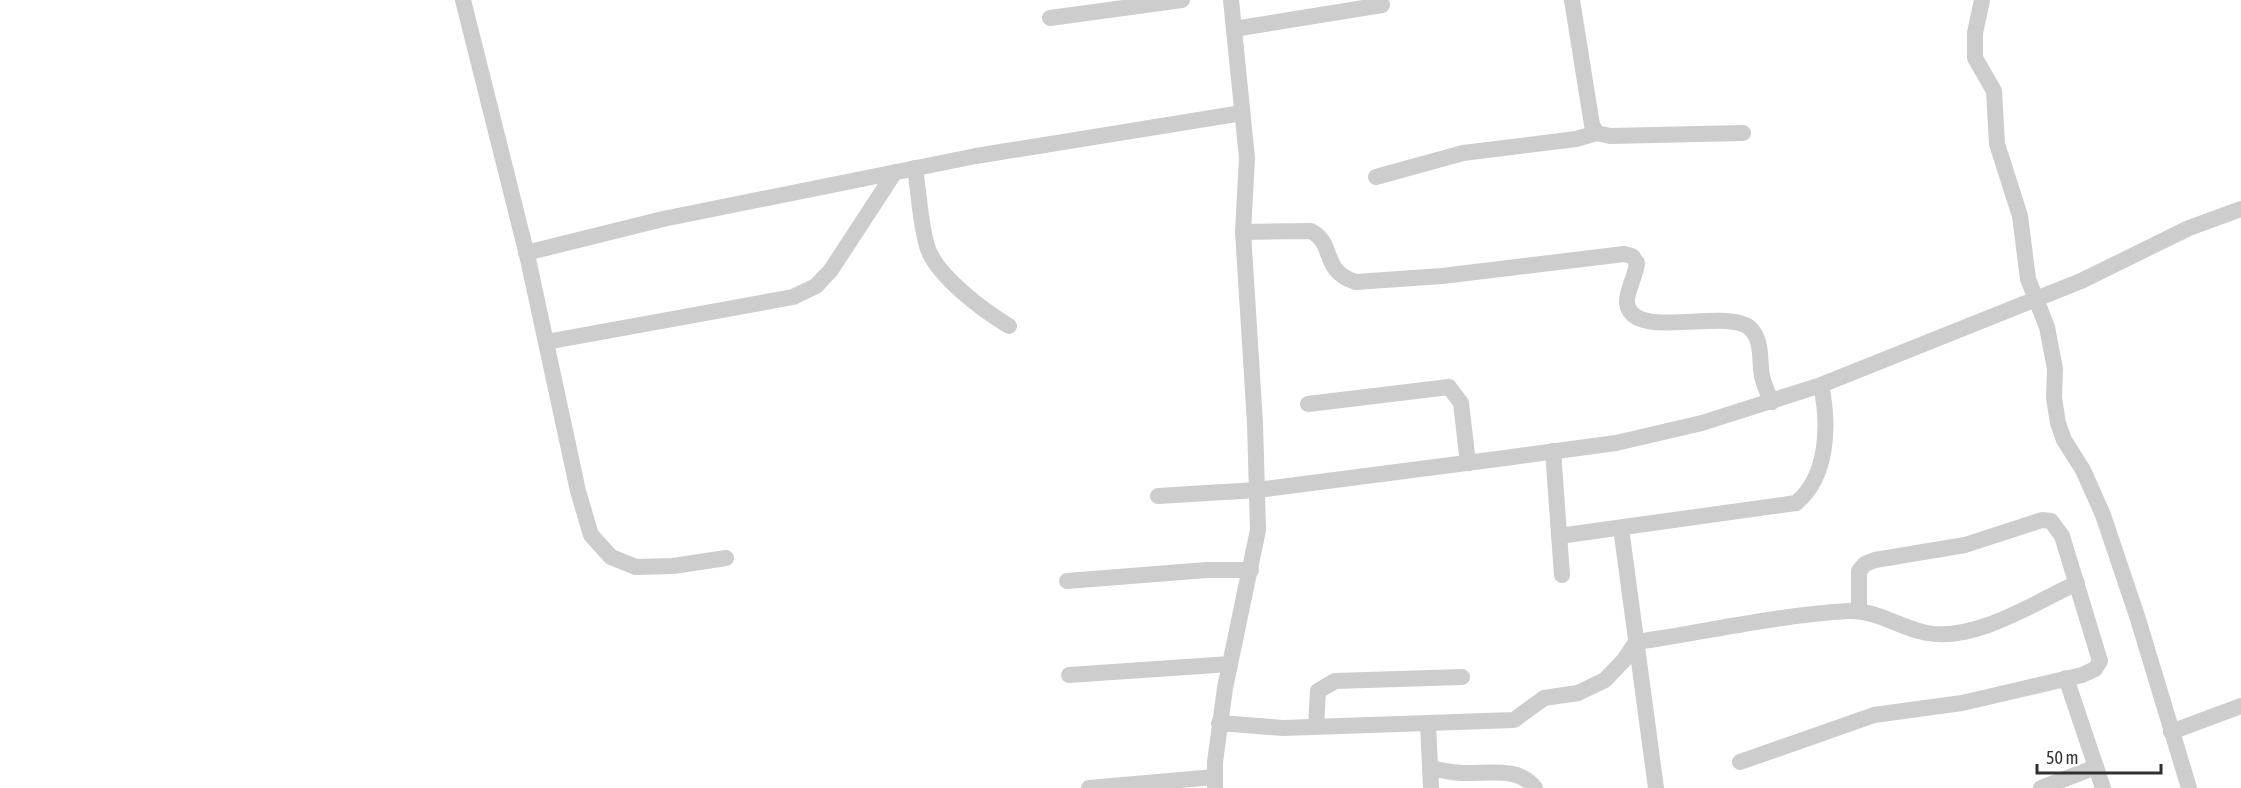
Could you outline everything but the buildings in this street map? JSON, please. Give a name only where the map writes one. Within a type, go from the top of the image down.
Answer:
[{"type":"street","points":[[463,0],[526,252],[578,491],[591,535],[611,557],[636,567],[673,566],[726,558]]},
{"type":"street","points":[[1050,18],[1182,0]]},
{"type":"street","points":[[1089,788],[1215,782],[1219,723],[1243,593],[1251,570],[1258,530],[1243,232],[1248,184],[1232,0]]},
{"type":"street","points":[[1572,0],[1592,125],[1597,134]]},
{"type":"street","points":[[1982,0],[1977,15],[1974,52],[1979,69],[1994,91],[1997,144],[2018,208],[2024,260],[2047,327],[2055,369],[2054,398],[2058,423],[2064,440],[2083,470],[2103,515],[2138,619],[2189,788]]},
{"type":"street","points":[[1234,28],[1382,5]]},
{"type":"street","points":[[526,252],[663,219],[976,156],[1242,113]]},
{"type":"street","points":[[1376,177],[1463,153],[1576,139],[1597,134],[1610,136],[1743,133]]},
{"type":"street","points":[[915,168],[927,247],[933,259],[975,301],[1009,326]]},
{"type":"street","points":[[546,342],[793,297],[816,286],[831,270],[895,172]]},
{"type":"street","points":[[1158,496],[1257,490],[1468,463],[1616,443],[1702,423],[1821,385],[2081,281],[2189,228],[2241,209]]},
{"type":"street","points":[[1243,232],[1311,231],[1318,234],[1334,270],[1343,278],[1356,282],[1442,276],[1624,254],[1632,256],[1636,263],[1626,300],[1636,317],[1646,321],[1674,323],[1730,322],[1743,324],[1757,338],[1762,375],[1772,402]]},
{"type":"street","points":[[1559,536],[1796,503],[1807,494],[1815,478],[1823,449],[1826,407],[1821,385]]},
{"type":"street","points":[[1308,404],[1449,387],[1461,403],[1468,463]]},
{"type":"street","points":[[1553,451],[1562,576]]},
{"type":"street","points":[[1740,762],[1874,715],[1962,703],[2096,669],[2100,661],[2058,527],[2051,521],[2042,520],[1965,545],[1875,560],[1865,564],[1859,571],[1859,611]]},
{"type":"street","points":[[1621,528],[1656,788]]},
{"type":"street","points":[[1067,581],[1207,570],[1251,570]]},
{"type":"street","points":[[1219,723],[1316,727],[1514,720],[1544,698],[1578,693],[1605,680],[1624,660],[1636,642],[1759,622],[1859,611],[1927,633],[1951,635],[1994,622],[2077,583]]},
{"type":"street","points":[[1069,675],[1230,664]]},
{"type":"street","points":[[1316,727],[1318,691],[1335,681],[1462,677]]},
{"type":"street","points":[[2066,678],[2103,788]]},
{"type":"street","points":[[2171,732],[2241,706]]},
{"type":"street","points":[[1428,723],[1431,788]]},
{"type":"street","points":[[2045,787],[2096,767]]},
{"type":"street","points":[[1430,768],[1462,774],[1497,772],[1513,775],[1528,781],[1535,788]]}]
